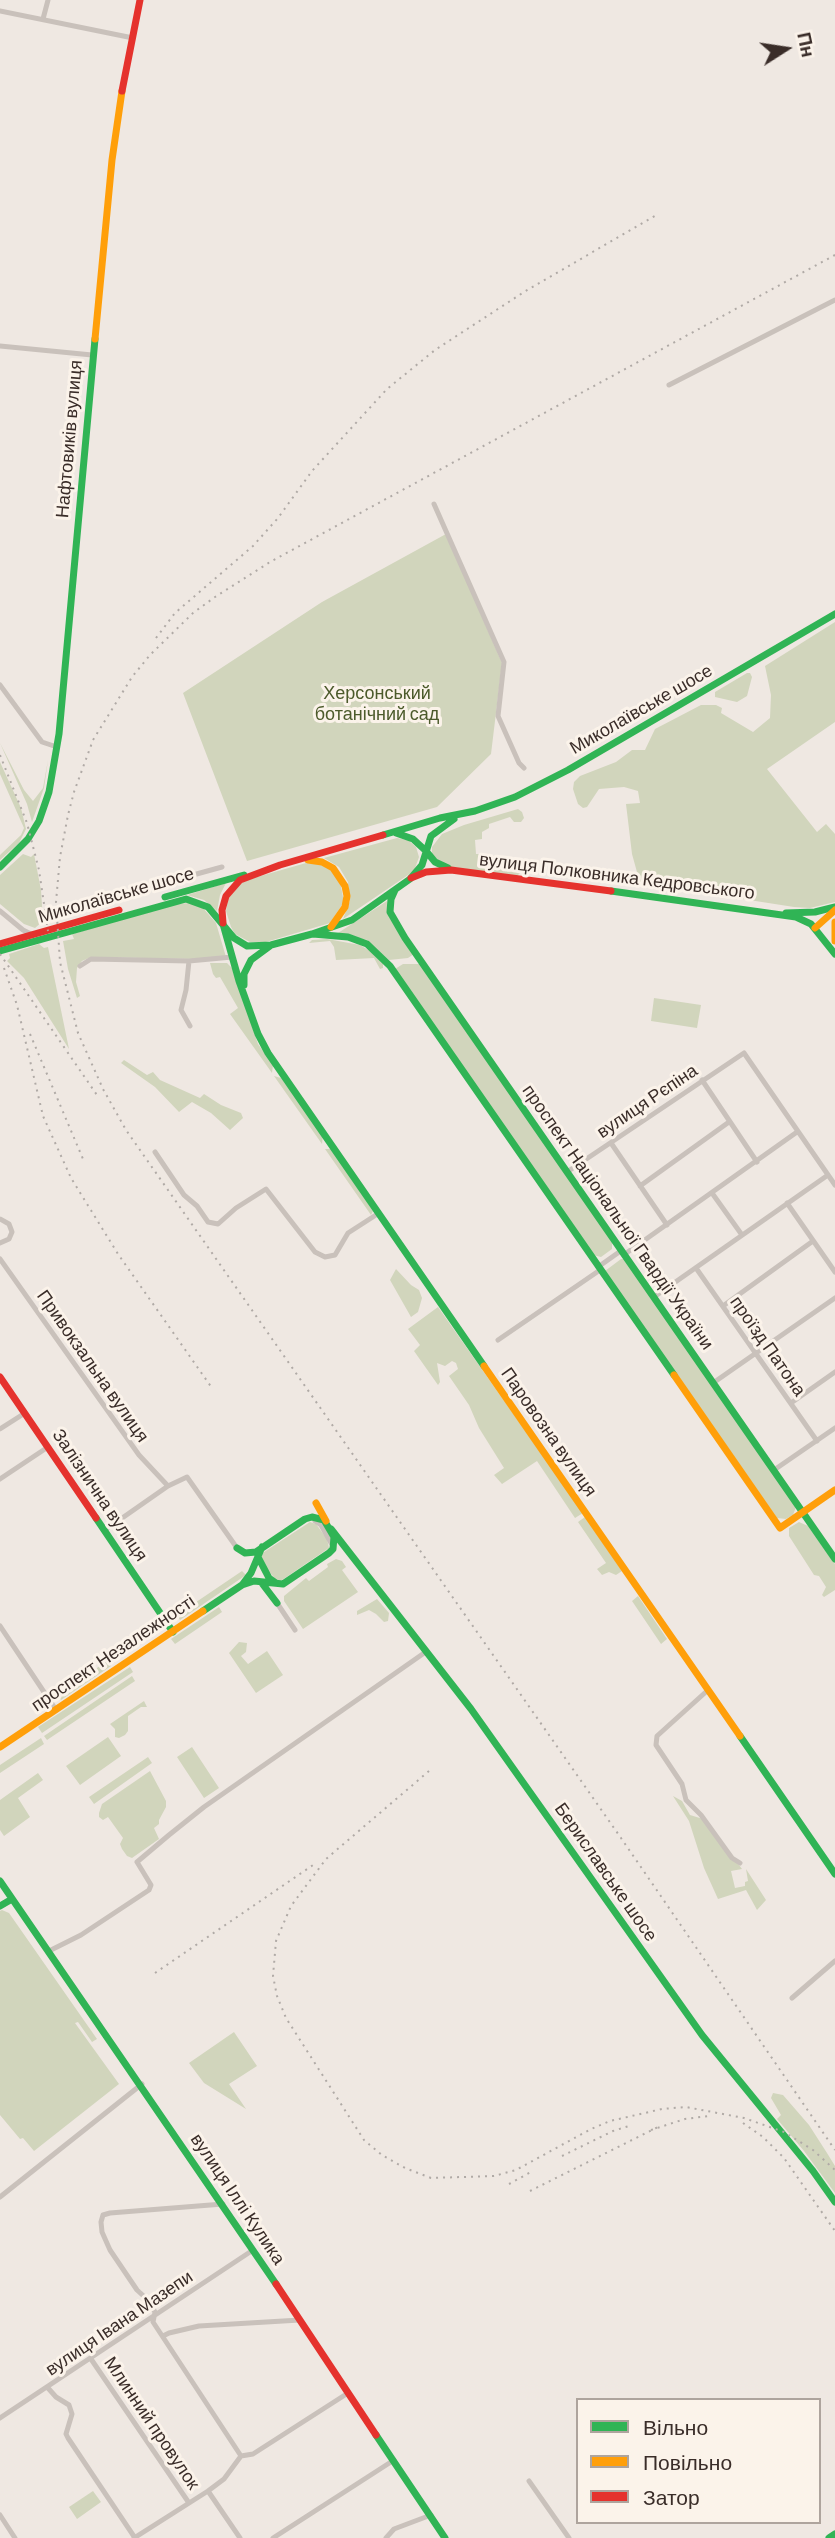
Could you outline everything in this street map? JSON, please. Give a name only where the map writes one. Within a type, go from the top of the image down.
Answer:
[{"type":"main road","name":"Нафтовиків вулиця","points":[[0,867],[23,846],[38,821],[49,792],[57,747],[92,355],[116,129],[141,0]]},
{"type":"main road","name":"Миколаївське шосе","points":[[305,859],[440,818],[456,817],[515,797],[568,770],[835,614]]},
{"type":"main road","name":"Миколаївське шосе","points":[[410,879],[422,865],[435,832],[456,817]]},
{"type":"main road","name":"вулиця Полковника Кедровського","points":[[393,833],[414,839],[435,862],[451,870]]},
{"type":"main road","points":[[328,929],[345,907],[345,886],[333,868],[321,862],[305,859],[247,877],[234,885],[224,902],[223,923],[234,938],[247,946],[271,945],[312,934],[328,929],[352,920],[410,879]]},
{"type":"main road","name":"Миколаївське шосе","points":[[0,944],[281,865]]},
{"type":"main road","name":"вулиця Полковника Кедровського","points":[[410,879],[426,872],[451,870],[779,913],[804,920],[815,928],[835,908]]},
{"type":"main road","name":"проспект Національної Гвардії України","points":[[396,888],[391,899],[390,912],[399,928],[834,1557]]},
{"type":"main road","name":"Миколаївське шосе","points":[[0,951],[181,899],[204,904],[223,923]]},
{"type":"main road","name":"вулиця Полковника Кедровського","points":[[779,913],[815,912],[835,908]]},
{"type":"main road","points":[[835,922],[835,942]]},
{"type":"main road","name":"Паровозна вулиця","points":[[223,923],[247,1003],[268,1054],[835,1874]]},
{"type":"main road","points":[[815,928],[835,954]]},
{"type":"main road","points":[[312,934],[348,937],[367,944],[380,954],[780,1528],[835,1490]]},
{"type":"main road","name":"Паровозна вулиця","points":[[247,1003],[243,979],[245,970],[255,956],[271,945]]},
{"type":"main road","name":"Залізнична вулиця","points":[[0,1377],[173,1632]]},
{"type":"main road","points":[[237,1548],[249,1553],[259,1553],[305,1519],[316,1503],[335,1543],[329,1553],[281,1584],[277,1603]]},
{"type":"main road","points":[[305,1519],[317,1517],[329,1526]]},
{"type":"main road","name":"Бериславське шосе","points":[[329,1526],[471,1709],[702,2035],[813,2171],[835,2202]]},
{"type":"main road","points":[[237,1548],[277,1603]]},
{"type":"main road","points":[[329,1553],[343,1552],[353,1557]]},
{"type":"main road","points":[[259,1553],[260,1564],[272,1581],[281,1584]]},
{"type":"main road","name":"проспект Незалежності","points":[[0,1747],[243,1584],[259,1553]]},
{"type":"main road","name":"проспект Незалежності","points":[[243,1584],[281,1584]]},
{"type":"main road","name":"вулиця Іллі Кулика","points":[[0,1881],[223,2204],[394,2460],[441,2536]]},
{"type":"main road","points":[[0,1906],[12,1899]]},
{"type":"street","points":[[43,19],[48,0]]},
{"type":"street","points":[[0,10],[133,38]]},
{"type":"street","points":[[669,385],[835,300]]},
{"type":"street","points":[[0,346],[92,355]]},
{"type":"street","points":[[434,504],[504,662],[498,716],[519,763],[524,768]]},
{"type":"street","points":[[0,685],[42,742],[57,747]]},
{"type":"street","points":[[80,906],[222,867]]},
{"type":"street","points":[[0,911],[33,935]]},
{"type":"street","points":[[80,966],[97,958],[189,961],[232,957]]},
{"type":"street","points":[[189,961],[181,1010],[190,1026]]},
{"type":"street","name":"вулиця Рєпіна","points":[[567,1172],[744,1053],[797,1132]]},
{"type":"street","points":[[702,1080],[757,1162]]},
{"type":"street","points":[[640,1186],[729,1122]]},
{"type":"street","points":[[498,1340],[623,1252],[667,1225],[797,1132],[835,1185]]},
{"type":"street","points":[[611,1143],[667,1225]]},
{"type":"street","points":[[155,1152],[184,1195],[197,1206],[208,1222],[218,1224],[236,1208],[266,1189],[316,1252],[325,1257],[335,1255],[348,1233],[379,1213]]},
{"type":"street","points":[[654,1297],[828,1175]]},
{"type":"street","points":[[712,1193],[742,1235]]},
{"type":"street","points":[[788,1203],[835,1272]]},
{"type":"street","points":[[0,1219],[9,1224],[12,1232],[9,1239],[0,1243]]},
{"type":"street","points":[[723,1306],[813,1241]]},
{"type":"street","name":"Привокзальна вулиця","points":[[0,1259],[139,1455],[169,1486]]},
{"type":"street","name":"проїзд Патона","points":[[696,1268],[817,1441]]},
{"type":"street","points":[[713,1383],[835,1298]]},
{"type":"street","points":[[791,1403],[835,1373]]},
{"type":"street","points":[[0,1429],[24,1413]]},
{"type":"street","points":[[774,1470],[835,1428]]},
{"type":"street","points":[[0,1479],[48,1447]]},
{"type":"street","points":[[105,1531],[169,1486],[187,1477],[237,1548]]},
{"type":"street","points":[[305,1519],[313,1519],[321,1525],[331,1541],[329,1553]]},
{"type":"street","points":[[277,1603],[295,1629]]},
{"type":"street","points":[[0,1626],[56,1710]]},
{"type":"street","points":[[49,1951],[82,1935],[149,1890],[151,1885],[138,1866],[138,1861],[178,1828],[427,1651]]},
{"type":"street","points":[[708,1690],[657,1736],[656,1745],[682,1784],[686,1800],[701,1815],[732,1858],[740,1863]]},
{"type":"street","points":[[792,1998],[835,1961]]},
{"type":"street","points":[[0,2197],[142,2084]]},
{"type":"street","points":[[223,2204],[110,2213],[103,2215],[101,2222],[102,2232],[110,2250],[155,2312],[153,2322],[241,2456]]},
{"type":"street","name":"вулиця Івана Мазепи","points":[[0,2418],[253,2250]]},
{"type":"street","points":[[163,2336],[198,2326],[300,2320]]},
{"type":"street","name":"Млинний провулок","points":[[91,2359],[190,2503]]},
{"type":"street","points":[[48,2388],[56,2398],[69,2405],[72,2414],[66,2434],[134,2538],[224,2479],[241,2456],[253,2454],[348,2393]]},
{"type":"street","points":[[273,2538],[394,2460]]},
{"type":"street","points":[[529,2480],[569,2538]]},
{"type":"street","points":[[208,2491],[240,2538]]},
{"type":"street","points":[[0,2515],[15,2538]]},
{"type":"street","points":[[386,2538],[394,2529],[430,2515]]},
{"type":"green space","name":"Херсонський ботанічний сад","points":[[446,534],[502,663],[491,754],[437,807],[247,861],[183,693],[322,602]]},
{"type":"green space","points":[[835,622],[835,722],[767,769],[817,832],[826,824],[835,834],[835,902],[810,908],[794,907],[640,883],[632,854],[626,804],[640,803],[638,791],[624,787],[599,789],[587,807],[583,808],[578,804],[573,789],[574,782],[580,776],[616,762],[632,750],[645,750],[655,729],[701,705],[716,705],[722,708],[721,713],[753,732],[770,718],[771,695],[765,666]]},
{"type":"green space","points":[[747,673],[752,677],[747,696],[737,702],[715,697],[715,692]]},
{"type":"green space","points":[[0,743],[24,790],[33,801],[43,788],[48,760],[44,788],[32,822],[27,804]]},
{"type":"green space","points":[[0,762],[21,808],[26,829],[19,843],[0,860],[0,855],[21,835],[24,828],[0,774]]},
{"type":"green space","points":[[518,809],[524,818],[521,822],[514,822],[510,817],[489,824],[489,828],[482,832],[482,839],[475,840],[476,854],[483,854],[493,867],[517,871],[519,863],[522,864],[523,870],[517,876],[445,866],[432,856],[432,847],[442,834]]},
{"type":"green space","points":[[397,838],[408,840],[416,847],[419,857],[414,871],[343,919],[350,901],[348,882],[339,867],[324,858]]},
{"type":"green space","points":[[23,854],[31,857],[34,854],[41,890],[43,921],[35,928],[24,924],[0,904],[0,875]]},
{"type":"green space","points":[[306,863],[325,865],[339,877],[344,902],[330,923],[266,942],[250,942],[235,934],[226,911],[228,899],[239,884]]},
{"type":"green space","points":[[226,883],[217,911],[204,900],[187,895]]},
{"type":"green space","points":[[387,901],[389,917],[414,954],[408,958],[389,960],[367,940],[338,933]]},
{"type":"green space","points":[[191,903],[203,908],[216,923],[226,957],[91,957],[82,961],[77,968],[76,982],[80,996],[77,998],[63,941],[74,939],[72,934],[173,904]]},
{"type":"green space","points":[[327,939],[360,945],[375,954],[383,963],[383,968],[380,969],[374,958],[336,960],[330,941],[309,943],[312,940]]},
{"type":"green space","points":[[39,944],[44,948],[48,947],[69,1049],[24,978],[7,961],[9,954]]},
{"type":"green space","points":[[210,963],[227,963],[232,968],[258,1044],[273,1065],[272,1073],[230,1014],[238,1008],[220,977],[216,978],[213,974]]},
{"type":"green space","points":[[403,964],[421,964],[612,1241],[612,1249],[601,1257],[593,1255],[395,969]]},
{"type":"green space","points":[[654,998],[701,1005],[697,1028],[651,1021]]},
{"type":"green space","points":[[124,1060],[147,1075],[153,1072],[160,1080],[200,1098],[204,1094],[241,1113],[243,1118],[230,1130],[211,1113],[192,1102],[179,1112],[155,1087],[121,1063]]},
{"type":"green space","points":[[274,1076],[281,1078],[323,1135],[322,1144]]},
{"type":"green space","points":[[325,1149],[331,1149],[373,1211],[371,1215]]},
{"type":"green space","points":[[624,1259],[796,1507],[793,1515],[786,1519],[777,1518],[605,1271]]},
{"type":"green space","points":[[396,1269],[419,1290],[422,1298],[418,1312],[411,1317],[390,1280]]},
{"type":"green space","points":[[438,1307],[583,1513],[575,1518],[537,1461],[502,1484],[494,1475],[504,1468],[479,1428],[469,1405],[449,1376],[458,1369],[456,1363],[452,1361],[445,1366],[437,1363],[440,1382],[438,1385],[414,1351],[420,1345],[408,1329]]},
{"type":"green space","points":[[585,1517],[622,1571],[616,1575],[609,1572],[602,1575],[597,1569],[606,1563],[578,1522]]},
{"type":"green space","points":[[310,1522],[316,1524],[327,1539],[329,1548],[277,1581],[262,1563],[261,1554]]},
{"type":"green space","points":[[799,1522],[808,1526],[835,1564],[835,1590],[824,1597],[822,1595],[826,1587],[819,1576],[814,1575],[789,1536],[789,1528]]},
{"type":"green space","points":[[336,1559],[342,1561],[346,1567],[342,1570],[358,1592],[303,1629],[284,1601],[284,1596],[306,1578],[309,1581]]},
{"type":"green space","points":[[242,1571],[246,1575],[180,1620],[177,1615]]},
{"type":"green space","points":[[638,1596],[667,1639],[661,1644],[632,1601]]},
{"type":"green space","points":[[377,1599],[389,1613],[388,1621],[384,1622],[369,1610],[357,1615],[357,1611]]},
{"type":"green space","points":[[219,1607],[222,1612],[175,1644],[171,1639]]},
{"type":"green space","points":[[239,1642],[247,1643],[246,1652],[241,1656],[248,1664],[267,1651],[283,1675],[256,1693],[229,1653]]},
{"type":"green space","points":[[107,1661],[111,1666],[61,1700],[58,1695]]},
{"type":"green space","points":[[130,1667],[133,1672],[42,1733],[38,1727]]},
{"type":"green space","points":[[132,1676],[135,1681],[47,1740],[44,1736]]},
{"type":"green space","points":[[144,1701],[147,1707],[141,1707],[128,1716],[128,1731],[125,1735],[115,1737],[115,1729],[110,1724]]},
{"type":"green space","points":[[108,1737],[121,1756],[80,1785],[66,1766]]},
{"type":"green space","points":[[41,1738],[44,1744],[0,1773],[0,1765]]},
{"type":"green space","points":[[192,1747],[219,1788],[204,1798],[177,1757]]},
{"type":"green space","points":[[148,1757],[152,1763],[94,1804],[89,1797]]},
{"type":"green space","points":[[150,1771],[166,1801],[166,1807],[159,1824],[154,1828],[159,1839],[132,1858],[122,1849],[120,1844],[123,1838],[108,1817],[103,1820],[99,1813],[102,1804]]},
{"type":"green space","points":[[38,1773],[43,1780],[18,1798],[30,1817],[4,1836],[0,1830],[0,1800]]},
{"type":"green space","points":[[673,1796],[682,1801],[690,1815],[703,1819],[742,1869],[731,1871],[735,1888],[745,1886],[748,1881],[746,1869],[766,1900],[757,1910],[746,1890],[718,1899],[704,1868],[689,1821]]},
{"type":"green space","points":[[2,1910],[9,1913],[97,2039],[92,2042],[78,2022],[75,2023],[119,2084],[34,2151],[0,2115]]},
{"type":"green space","points":[[234,2032],[257,2066],[229,2084],[246,2109],[204,2083],[189,2063]]},
{"type":"green space","points":[[773,2093],[783,2095],[809,2125],[827,2153],[835,2166],[835,2193],[777,2119],[781,2115],[771,2098]]},
{"type":"green space","points":[[93,2491],[101,2502],[77,2519],[69,2507]]},
{"type":"railway","points":[[156,638],[175,613],[253,546],[278,518],[312,471],[387,389],[435,350],[524,292],[658,214]]},
{"type":"railway","points":[[835,255],[270,562],[193,613],[150,655],[132,677],[93,740],[68,815],[60,857],[56,902],[60,962],[78,1033],[103,1089],[126,1130],[621,1838],[835,2150]]},
{"type":"railway","points":[[0,755],[27,823],[39,870],[48,931]]},
{"type":"railway","points":[[0,954],[99,1098]]},
{"type":"railway","points":[[4,968],[17,1005],[43,1116],[71,1178],[118,1254],[212,1388]]},
{"type":"railway","points":[[30,1034],[83,1159]]},
{"type":"railway","points":[[429,1771],[326,1859],[291,1906],[276,1941],[273,1976],[286,2018],[364,2140],[382,2155],[431,2178],[494,2176],[516,2170],[610,2121],[662,2109],[686,2107],[744,2118],[784,2132],[813,2150],[835,2170]]},
{"type":"railway","points":[[155,1973],[316,1863]]},
{"type":"railway","points":[[651,2130],[685,2119],[709,2116]]},
{"type":"railway","points":[[743,2123],[763,2137],[784,2158],[835,2231]]},
{"type":"railway","points":[[562,2156],[629,2126]]},
{"type":"railway","points":[[530,2191],[658,2127]]},
{"type":"railway","points":[[509,2184],[531,2172]]},
{"type":"traffic: fast","points":[[0,867],[28,839],[39,821],[49,792],[59,734],[95,339]]},
{"type":"traffic: fast","points":[[383,835],[475,811],[515,797],[568,770],[835,614]]},
{"type":"traffic: fast","points":[[0,951],[186,899],[208,907],[234,938],[247,946],[271,945],[312,934],[352,920],[410,879],[422,865],[431,836],[454,819]]},
{"type":"traffic: fast","points":[[396,833],[413,839],[426,851]]},
{"type":"traffic: fast","points":[[426,851],[435,862],[448,868]]},
{"type":"traffic: fast","points":[[165,897],[244,875]]},
{"type":"traffic: fast","points":[[395,890],[390,912],[405,938],[835,1559]]},
{"type":"traffic: fast","points":[[611,891],[796,917],[811,924],[835,954]]},
{"type":"traffic: fast","points":[[786,913],[815,912],[835,907]]},
{"type":"traffic: fast","points":[[223,924],[239,981],[258,1034],[268,1053],[484,1366]]},
{"type":"traffic: fast","points":[[313,934],[348,937],[367,944],[390,966],[674,1375]]},
{"type":"traffic: fast","points":[[244,985],[244,974],[251,960],[270,946]]},
{"type":"traffic: fast","points":[[237,1548],[245,1553],[256,1552],[312,1517],[324,1520],[334,1537],[333,1549],[329,1553],[283,1584],[254,1581],[242,1585]]},
{"type":"traffic: fast","points":[[96,1518],[173,1632]]},
{"type":"traffic: fast","points":[[331,1529],[471,1709],[702,2035],[813,2171],[835,2202]]},
{"type":"traffic: fast","points":[[203,1611],[242,1585],[251,1573],[262,1547]]},
{"type":"traffic: fast","points":[[258,1557],[269,1578],[276,1583]]},
{"type":"traffic: fast","points":[[261,1582],[277,1603]]},
{"type":"traffic: fast","points":[[740,1736],[835,1874]]},
{"type":"traffic: fast","points":[[0,1881],[276,2284]]},
{"type":"traffic: fast","points":[[0,1906],[12,1899]]},
{"type":"traffic: fast","points":[[376,2435],[445,2538]]},
{"type":"traffic: fast","points":[[829,2538],[835,2534]]},
{"type":"traffic: slow","points":[[95,339],[112,160],[122,91]]},
{"type":"traffic: slow","points":[[308,860],[322,862],[333,868],[345,886],[345,907],[331,927]]},
{"type":"traffic: slow","points":[[815,928],[835,910]]},
{"type":"traffic: slow","points":[[835,922],[835,941]]},
{"type":"traffic: slow","points":[[484,1366],[740,1736]]},
{"type":"traffic: slow","points":[[674,1375],[780,1528],[835,1490]]},
{"type":"traffic: slow","points":[[316,1503],[326,1521]]},
{"type":"traffic: slow","points":[[0,1747],[203,1611]]},
{"type":"traffic: jam","points":[[122,91],[140,0]]},
{"type":"traffic: jam","points":[[223,923],[222,910],[226,896],[240,880],[280,865],[383,835]]},
{"type":"traffic: jam","points":[[411,878],[426,872],[451,870],[611,891]]},
{"type":"traffic: jam","points":[[0,944],[119,910]]},
{"type":"traffic: jam","points":[[0,1377],[96,1518]]},
{"type":"traffic: jam","points":[[276,2284],[376,2435]]}]
